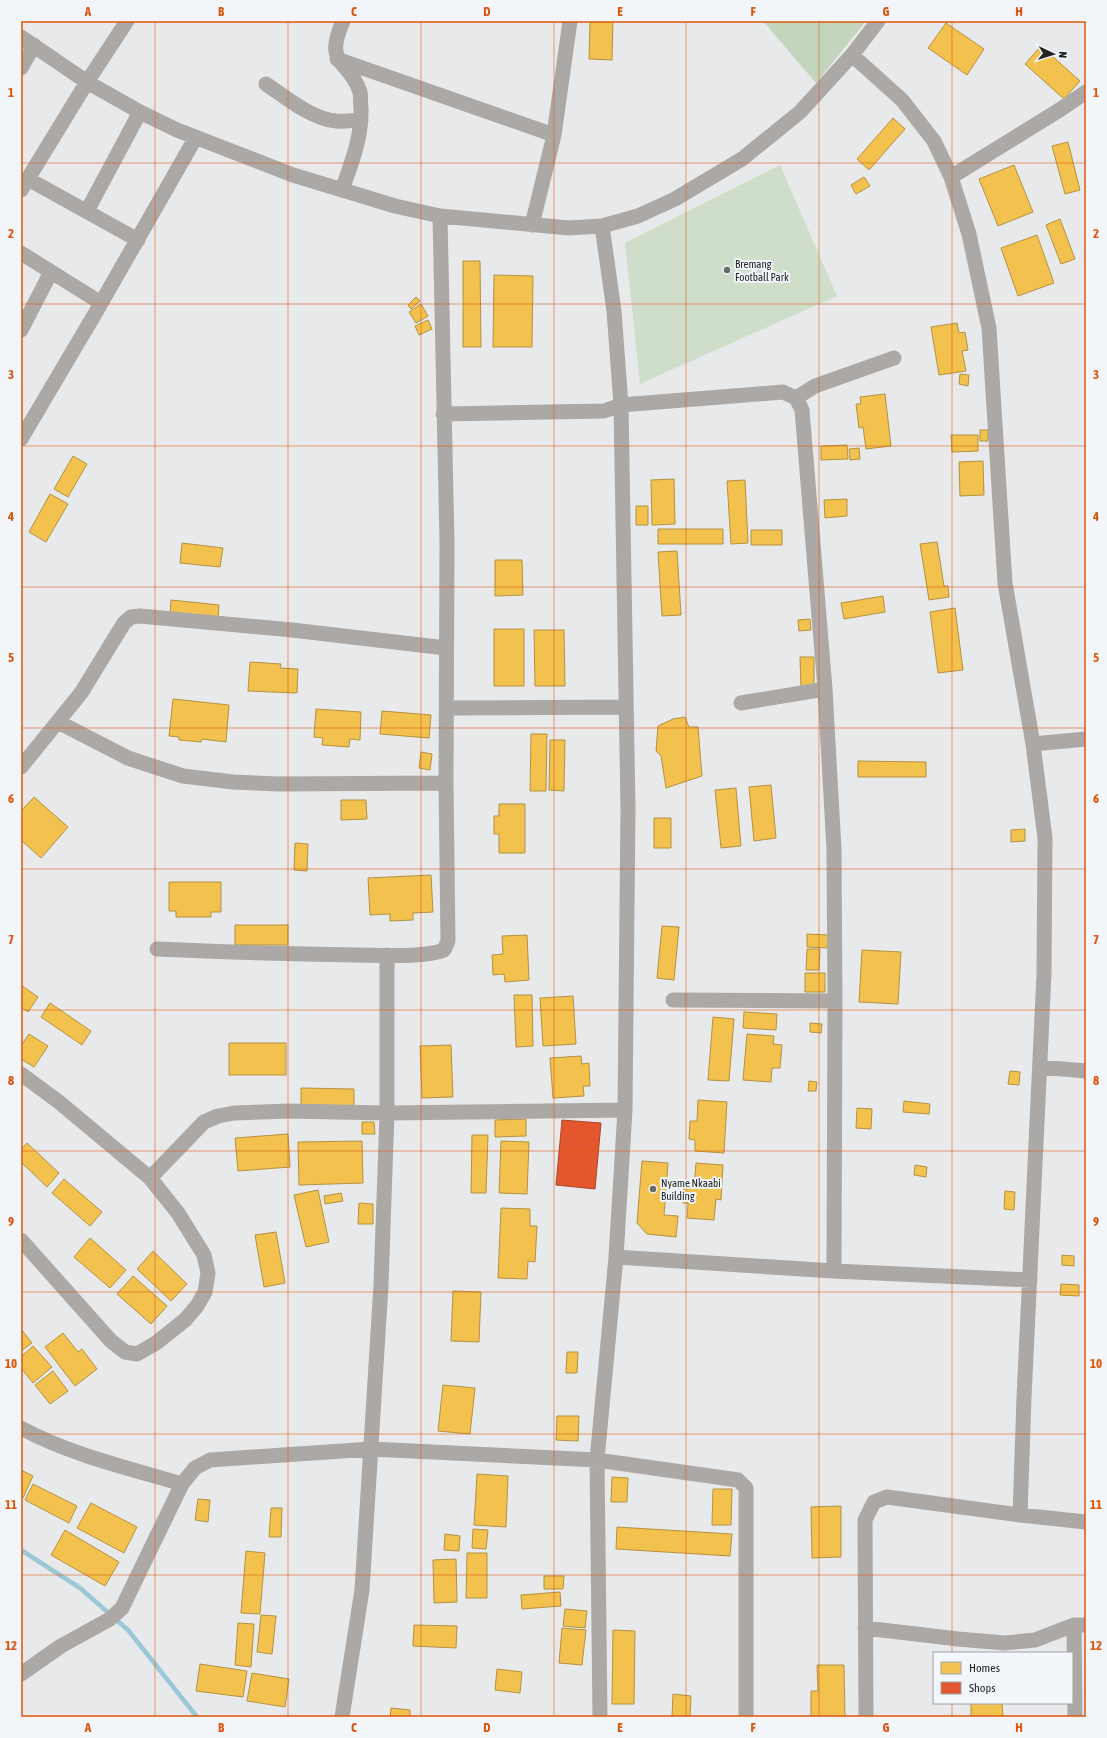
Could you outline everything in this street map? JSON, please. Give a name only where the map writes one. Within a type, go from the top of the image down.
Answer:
[{"type":"street","points":[[127,21],[87,82],[24,184],[87,212],[138,240]]},
{"type":"street","points":[[342,190],[358,142],[361,120],[360,93],[353,79],[338,59],[336,49],[337,35],[343,21]]},
{"type":"street","points":[[532,226],[554,135],[570,21]]},
{"type":"street","points":[[21,37],[87,82],[140,112],[196,137],[293,175],[395,206],[440,216],[532,226],[569,228],[602,226],[638,216],[675,199],[742,159],[800,112],[852,55],[878,21]]},
{"type":"street","points":[[21,68],[34,45]]},
{"type":"street","points":[[852,55],[902,100],[934,141],[951,177],[969,234],[989,328],[1005,583],[1034,744],[1045,838],[1044,974],[1020,1515]]},
{"type":"street","points":[[338,59],[554,135]]},
{"type":"street","points":[[266,84],[300,107],[320,117],[336,121],[361,120]]},
{"type":"street","points":[[951,177],[1086,92]]},
{"type":"street","points":[[87,212],[140,112]]},
{"type":"street","points":[[21,439],[102,304],[196,137]]},
{"type":"street","points":[[157,950],[387,955],[436,953],[444,950],[448,941],[446,783],[447,543],[443,414],[440,216]]},
{"type":"street","points":[[600,1717],[597,1460],[616,1258],[625,1110],[628,808],[621,405],[614,311],[602,226]]},
{"type":"street","points":[[21,253],[102,304]]},
{"type":"street","points":[[21,330],[51,272]]},
{"type":"street","points":[[796,398],[815,386],[894,358]]},
{"type":"street","points":[[443,414],[604,411],[621,405],[783,392],[796,398],[802,410],[825,689],[834,849],[834,1271]]},
{"type":"street","points":[[21,767],[81,693],[124,623],[131,617],[140,616],[292,630],[446,648]]},
{"type":"street","points":[[740,703],[825,689]]},
{"type":"street","points":[[447,708],[626,707]]},
{"type":"street","points":[[58,722],[128,758],[183,776],[233,782],[278,784],[446,783]]},
{"type":"street","points":[[1034,744],[1086,739]]},
{"type":"street","points":[[342,1717],[362,1590],[381,1286],[387,1113],[387,955]]},
{"type":"street","points":[[674,1000],[835,1001]]},
{"type":"street","points":[[1040,1067],[1086,1070]]},
{"type":"street","points":[[21,1074],[59,1102],[150,1178],[178,1213],[204,1255],[208,1273],[205,1292],[197,1306],[185,1320],[156,1343],[138,1354],[125,1352],[111,1342],[21,1240]]},
{"type":"street","points":[[150,1178],[204,1122],[218,1116],[234,1113],[289,1111],[387,1113],[625,1110]]},
{"type":"street","points":[[616,1258],[834,1271],[1030,1280]]},
{"type":"street","points":[[21,1428],[37,1437],[90,1457],[182,1484]]},
{"type":"street","points":[[21,1674],[61,1646],[110,1620],[122,1608],[182,1484],[195,1468],[210,1460],[371,1449],[597,1460],[738,1480],[746,1488],[746,1717]]},
{"type":"street","points":[[866,1717],[865,1520],[874,1502],[888,1497],[1020,1515],[1086,1522]]},
{"type":"street","points":[[865,1628],[1005,1643],[1034,1640],[1080,1625],[1075,1717]]},
{"type":"green space","points":[[763,21],[866,21],[816,83]]},
{"type":"green space","name":"Bremang Football Park","points":[[780,165],[837,296],[640,384],[625,243]]},
{"type":"building: Homes","points":[[590,21],[613,21],[612,60],[589,59]]},
{"type":"building: Homes","points":[[946,23],[984,49],[967,75],[928,48]]},
{"type":"building: Homes","points":[[1041,46],[1080,81],[1064,99],[1025,64]]},
{"type":"building: Homes","points":[[893,118],[905,129],[869,170],[857,159]]},
{"type":"building: Homes","points":[[1068,142],[1080,190],[1065,194],[1052,146]]},
{"type":"building: Homes","points":[[1014,165],[1033,212],[998,226],[979,179]]},
{"type":"building: Homes","points":[[864,177],[870,186],[856,194],[851,185]]},
{"type":"building: Homes","points":[[1060,219],[1075,259],[1061,264],[1046,225]]},
{"type":"building: Homes","points":[[1037,235],[1054,283],[1018,296],[1001,248]]},
{"type":"building: Homes","points":[[463,261],[480,261],[481,347],[463,347]]},
{"type":"building: Homes","points":[[494,275],[533,276],[532,347],[493,347]]},
{"type":"building: Homes","points":[[416,297],[420,301],[411,309],[408,305]]},
{"type":"building: Homes","points":[[421,304],[428,316],[416,323],[409,312]]},
{"type":"building: Homes","points":[[428,320],[432,329],[419,335],[415,326]]},
{"type":"building: Homes","points":[[957,323],[959,333],[965,332],[968,350],[962,351],[966,371],[939,375],[931,327]]},
{"type":"building: Homes","points":[[960,374],[969,375],[968,386],[959,384]]},
{"type":"building: Homes","points":[[885,394],[891,446],[866,449],[863,427],[859,428],[856,404],[861,404],[860,397]]},
{"type":"building: Homes","points":[[980,430],[988,430],[988,441],[980,441]]},
{"type":"building: Homes","points":[[951,435],[978,435],[978,451],[952,452]]},
{"type":"building: Homes","points":[[847,445],[848,459],[821,460],[821,446]]},
{"type":"building: Homes","points":[[859,448],[860,459],[850,460],[849,449]]},
{"type":"building: Homes","points":[[73,456],[87,464],[68,497],[54,489]]},
{"type":"building: Homes","points":[[983,461],[984,495],[960,496],[959,462]]},
{"type":"building: Homes","points":[[674,479],[675,524],[652,525],[651,480]]},
{"type":"building: Homes","points":[[745,480],[748,543],[731,544],[727,481]]},
{"type":"building: Homes","points":[[50,494],[68,504],[46,542],[29,532]]},
{"type":"building: Homes","points":[[847,499],[847,516],[825,518],[824,500]]},
{"type":"building: Homes","points":[[636,506],[648,506],[648,525],[636,525]]},
{"type":"building: Homes","points":[[658,529],[723,529],[723,544],[658,544]]},
{"type":"building: Homes","points":[[751,530],[782,530],[782,545],[751,545]]},
{"type":"building: Homes","points":[[937,542],[944,586],[948,586],[949,597],[929,600],[920,544]]},
{"type":"building: Homes","points":[[182,543],[223,548],[220,567],[180,563]]},
{"type":"building: Homes","points":[[677,551],[681,615],[662,616],[658,552]]},
{"type":"building: Homes","points":[[495,560],[522,560],[523,595],[495,596]]},
{"type":"building: Homes","points":[[883,596],[885,612],[844,619],[841,603]]},
{"type":"building: Homes","points":[[171,600],[219,605],[218,620],[170,616]]},
{"type":"building: Homes","points":[[955,608],[963,670],[938,673],[930,612]]},
{"type":"building: Homes","points":[[810,619],[811,630],[799,631],[798,620]]},
{"type":"building: Homes","points":[[494,629],[524,629],[524,686],[494,686]]},
{"type":"building: Homes","points":[[534,630],[564,630],[565,686],[535,686]]},
{"type":"building: Homes","points":[[800,657],[814,657],[814,689],[801,689]]},
{"type":"building: Homes","points":[[250,662],[281,664],[280,668],[298,669],[297,693],[248,691]]},
{"type":"building: Homes","points":[[173,699],[229,705],[226,742],[202,739],[201,742],[179,740],[179,737],[169,736]]},
{"type":"building: Homes","points":[[316,709],[361,712],[360,740],[350,739],[349,747],[322,745],[323,738],[314,737]]},
{"type":"building: Homes","points":[[382,711],[431,715],[429,738],[380,734]]},
{"type":"building: Homes","points":[[685,717],[689,727],[698,727],[702,776],[666,788],[661,756],[656,751],[658,726],[673,719]]},
{"type":"building: Homes","points":[[531,734],[547,734],[546,791],[530,791]]},
{"type":"building: Homes","points":[[550,740],[565,740],[564,791],[549,790]]},
{"type":"building: Homes","points":[[421,752],[432,754],[430,770],[419,768]]},
{"type":"building: Homes","points":[[858,761],[926,762],[926,777],[858,777]]},
{"type":"building: Homes","points":[[771,785],[776,838],[754,841],[749,787]]},
{"type":"building: Homes","points":[[736,788],[741,846],[721,848],[715,790]]},
{"type":"building: Homes","points":[[34,797],[68,827],[41,858],[21,840],[21,811]]},
{"type":"building: Homes","points":[[341,800],[366,800],[367,819],[341,820]]},
{"type":"building: Homes","points":[[499,804],[525,804],[525,853],[499,853],[499,834],[494,834],[494,816],[499,816]]},
{"type":"building: Homes","points":[[654,818],[671,818],[671,848],[654,848]]},
{"type":"building: Homes","points":[[1025,829],[1025,841],[1011,842],[1011,830]]},
{"type":"building: Homes","points":[[295,843],[308,844],[307,871],[294,870]]},
{"type":"building: Homes","points":[[431,875],[433,912],[413,913],[413,920],[390,921],[390,914],[370,915],[368,878]]},
{"type":"building: Homes","points":[[169,882],[221,882],[221,912],[211,912],[211,917],[176,917],[176,911],[169,911]]},
{"type":"building: Homes","points":[[235,925],[288,925],[288,945],[235,945]]},
{"type":"building: Homes","points":[[662,926],[679,927],[674,980],[657,978]]},
{"type":"building: Homes","points":[[807,934],[828,935],[828,948],[807,947]]},
{"type":"building: Homes","points":[[527,935],[529,980],[505,982],[504,974],[493,975],[492,955],[503,954],[502,936]]},
{"type":"building: Homes","points":[[807,949],[820,949],[819,970],[806,970]]},
{"type":"building: Homes","points":[[862,950],[901,952],[898,1004],[859,1002]]},
{"type":"building: Homes","points":[[805,973],[825,973],[825,992],[805,992]]},
{"type":"building: Homes","points":[[21,985],[38,997],[28,1012],[21,1007]]},
{"type":"building: Homes","points":[[514,995],[532,995],[533,1046],[516,1047]]},
{"type":"building: Homes","points":[[573,996],[576,1044],[543,1046],[540,998]]},
{"type":"building: Homes","points":[[50,1003],[91,1031],[82,1045],[41,1017]]},
{"type":"building: Homes","points":[[744,1012],[777,1014],[776,1030],[743,1028]]},
{"type":"building: Homes","points":[[713,1017],[734,1019],[729,1081],[708,1080]]},
{"type":"building: Homes","points":[[810,1023],[822,1024],[821,1033],[810,1032]]},
{"type":"building: Homes","points":[[29,1034],[48,1046],[34,1067],[21,1059],[21,1046]]},
{"type":"building: Homes","points":[[747,1034],[774,1036],[773,1044],[782,1045],[780,1068],[772,1068],[771,1082],[743,1080]]},
{"type":"building: Homes","points":[[229,1043],[286,1043],[286,1075],[229,1075]]},
{"type":"building: Homes","points":[[451,1045],[453,1097],[422,1098],[420,1046]]},
{"type":"building: Homes","points":[[581,1056],[582,1064],[589,1063],[590,1086],[583,1086],[584,1096],[553,1098],[550,1058]]},
{"type":"building: Homes","points":[[1010,1071],[1020,1072],[1019,1085],[1008,1084]]},
{"type":"building: Homes","points":[[809,1081],[817,1082],[816,1091],[808,1091]]},
{"type":"building: Homes","points":[[301,1088],[354,1089],[354,1108],[301,1107]]},
{"type":"building: Homes","points":[[698,1100],[727,1102],[724,1153],[695,1151],[695,1140],[689,1139],[690,1121],[697,1121]]},
{"type":"building: Homes","points":[[904,1101],[930,1104],[929,1114],[903,1112]]},
{"type":"building: Homes","points":[[857,1108],[872,1109],[871,1129],[856,1128]]},
{"type":"building: Homes","points":[[526,1119],[526,1136],[495,1137],[495,1120]]},
{"type":"building: Homes","points":[[362,1122],[374,1122],[375,1134],[362,1134]]},
{"type":"building: Homes","points":[[288,1134],[290,1167],[238,1171],[235,1138]]},
{"type":"building: Homes","points":[[472,1135],[488,1135],[486,1193],[471,1193]]},
{"type":"building: Homes","points":[[362,1141],[363,1183],[299,1185],[298,1142]]},
{"type":"building: Homes","points":[[501,1141],[529,1142],[527,1194],[499,1193]]},
{"type":"building: Homes","points":[[27,1143],[59,1173],[47,1187],[21,1162],[21,1150]]},
{"type":"building: Homes","name":"Nyame Nkaabi Building","points":[[642,1161],[668,1163],[664,1215],[678,1216],[676,1237],[647,1234],[637,1223]]},
{"type":"building: Homes","name":"Nyame Nkaabi Building","points":[[696,1163],[723,1165],[721,1200],[716,1199],[714,1220],[687,1218],[688,1203],[683,1203],[684,1185],[694,1186]]},
{"type":"building: Homes","points":[[915,1165],[927,1167],[926,1177],[914,1175]]},
{"type":"building: Homes","points":[[64,1179],[102,1212],[90,1226],[52,1193]]},
{"type":"building: Homes","points":[[318,1190],[329,1242],[306,1247],[294,1195]]},
{"type":"building: Homes","points":[[1005,1191],[1015,1192],[1014,1210],[1004,1209]]},
{"type":"building: Homes","points":[[341,1193],[343,1201],[325,1204],[324,1196]]},
{"type":"building: Homes","points":[[359,1203],[373,1204],[373,1224],[358,1224]]},
{"type":"building: Homes","points":[[501,1208],[530,1209],[530,1226],[537,1226],[535,1262],[528,1261],[527,1279],[498,1278]]},
{"type":"building: Homes","points":[[276,1232],[285,1283],[264,1287],[255,1235]]},
{"type":"building: Homes","points":[[90,1238],[126,1270],[110,1288],[74,1257]]},
{"type":"building: Homes","points":[[153,1251],[187,1284],[171,1301],[137,1269]]},
{"type":"building: Homes","points":[[1062,1255],[1074,1256],[1074,1266],[1062,1265]]},
{"type":"building: Homes","points":[[133,1276],[167,1306],[151,1324],[117,1294]]},
{"type":"building: Homes","points":[[1061,1284],[1079,1285],[1079,1296],[1060,1295]]},
{"type":"building: Homes","points":[[453,1291],[481,1292],[479,1342],[451,1341]]},
{"type":"building: Homes","points":[[21,1329],[32,1343],[21,1351]]},
{"type":"building: Homes","points":[[63,1333],[78,1352],[82,1349],[97,1369],[75,1386],[45,1347]]},
{"type":"building: Homes","points":[[33,1346],[52,1367],[33,1383],[21,1368],[21,1357]]},
{"type":"building: Homes","points":[[567,1352],[578,1352],[577,1373],[566,1373]]},
{"type":"building: Homes","points":[[53,1371],[68,1391],[50,1404],[35,1385]]},
{"type":"building: Homes","points":[[443,1385],[475,1388],[470,1434],[438,1431]]},
{"type":"building: Homes","points":[[557,1416],[579,1416],[578,1441],[556,1440]]},
{"type":"building: Homes","points":[[21,1470],[33,1476],[23,1498],[21,1497]]},
{"type":"building: Homes","points":[[477,1474],[508,1476],[506,1527],[474,1525]]},
{"type":"building: Homes","points":[[612,1477],[628,1478],[627,1502],[611,1502]]},
{"type":"building: Homes","points":[[33,1484],[77,1506],[69,1523],[25,1500]]},
{"type":"building: Homes","points":[[713,1489],[732,1489],[731,1525],[712,1525]]},
{"type":"building: Homes","points":[[198,1499],[210,1500],[208,1522],[195,1520]]},
{"type":"building: Homes","points":[[91,1503],[137,1527],[124,1553],[77,1528]]},
{"type":"building: Homes","points":[[841,1506],[841,1557],[812,1558],[811,1507]]},
{"type":"building: Homes","points":[[271,1508],[282,1508],[281,1537],[269,1537]]},
{"type":"building: Homes","points":[[617,1527],[732,1534],[730,1556],[616,1549]]},
{"type":"building: Homes","points":[[473,1529],[488,1530],[486,1549],[472,1548]]},
{"type":"building: Homes","points":[[65,1530],[119,1562],[105,1586],[51,1555]]},
{"type":"building: Homes","points":[[445,1534],[460,1536],[459,1551],[444,1550]]},
{"type":"building: Homes","points":[[246,1551],[265,1553],[260,1614],[241,1613]]},
{"type":"building: Homes","points":[[467,1553],[487,1553],[487,1598],[466,1598]]},
{"type":"building: Homes","points":[[456,1559],[457,1602],[434,1603],[433,1560]]},
{"type":"building: Homes","points":[[544,1576],[564,1576],[563,1589],[544,1589]]},
{"type":"building: Homes","points":[[560,1592],[561,1606],[522,1609],[521,1595]]},
{"type":"building: Homes","points":[[565,1609],[587,1611],[585,1628],[563,1626]]},
{"type":"building: Homes","points":[[261,1615],[276,1616],[272,1654],[257,1652]]},
{"type":"building: Homes","points":[[238,1623],[254,1624],[251,1667],[235,1665]]},
{"type":"building: Homes","points":[[414,1625],[457,1626],[456,1648],[413,1646]]},
{"type":"building: Homes","points":[[562,1628],[586,1630],[582,1665],[559,1663]]},
{"type":"building: Homes","points":[[613,1630],[635,1631],[634,1704],[612,1704]]},
{"type":"building: Homes","points":[[200,1664],[247,1671],[243,1697],[196,1691]]},
{"type":"building: Homes","points":[[817,1665],[844,1665],[845,1717],[811,1717],[811,1691],[818,1691]]},
{"type":"building: Homes","points":[[497,1669],[522,1672],[520,1693],[495,1690]]},
{"type":"building: Homes","points":[[252,1673],[289,1679],[285,1707],[247,1701]]},
{"type":"building: Homes","points":[[673,1694],[691,1696],[690,1717],[672,1717]]},
{"type":"building: Homes","points":[[971,1704],[1002,1704],[1003,1717],[971,1717]]},
{"type":"building: Homes","points":[[391,1708],[410,1710],[410,1717],[390,1717]]},
{"type":"building: Shops","points":[[562,1120],[601,1123],[595,1189],[556,1185]]},
{"type":"waterway","points":[[21,1550],[80,1588],[128,1630],[197,1717]]},
{"type":"place","name":"Bremang Football Park","points":[[727,270]]},
{"type":"place","name":"Nyame Nkaabi Building","points":[[653,1189]]}]
